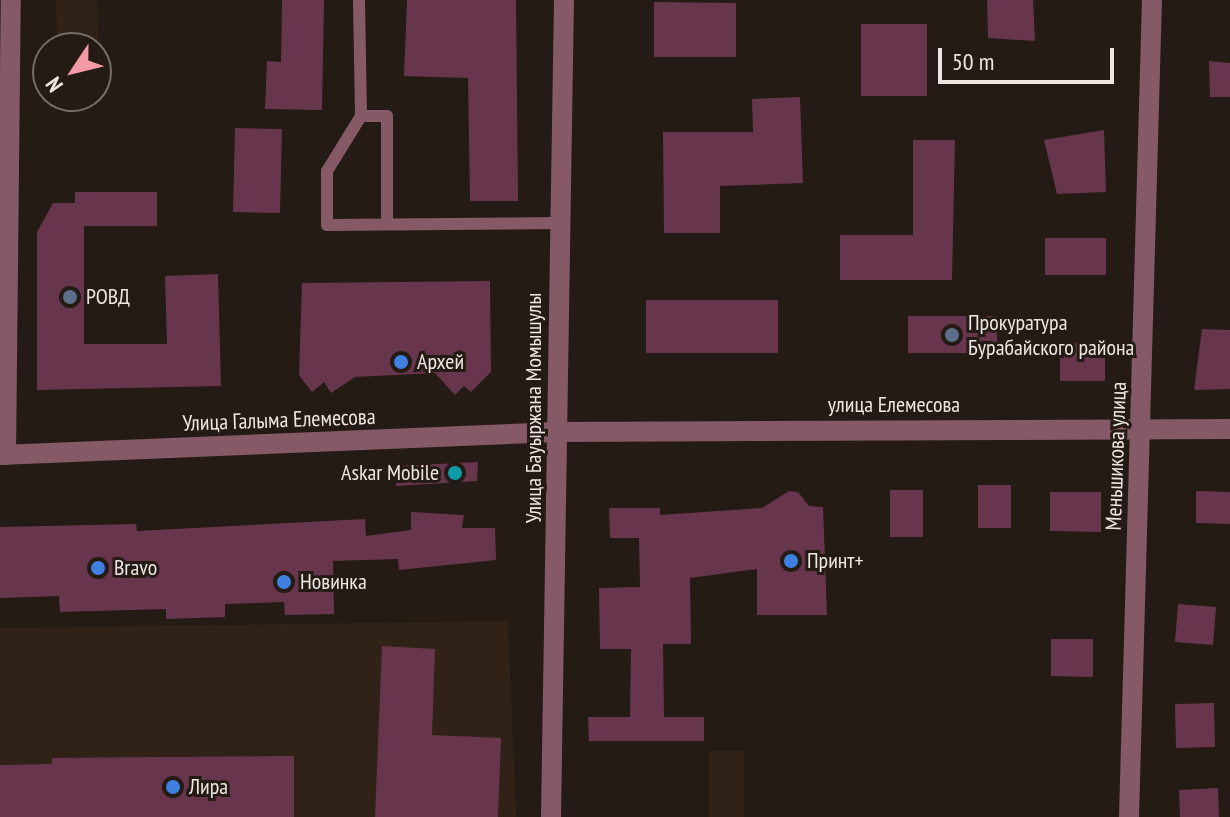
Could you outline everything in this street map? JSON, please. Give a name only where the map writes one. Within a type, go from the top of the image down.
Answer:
[{"type":"street","points":[[3,455],[11,0]]},
{"type":"street","name":"Улица Бауыржана Момышулы","points":[[551,817],[564,0]]},
{"type":"street","name":"Меньшикова улица","points":[[1129,817],[1152,0]]},
{"type":"street","name":"улица Елемесова","points":[[559,432],[1230,429]]},
{"type":"street","name":"Улица Галыма Елемесова","points":[[3,455],[559,432]]},
{"type":"lane","points":[[359,0],[361,116],[327,171],[327,225],[559,223]]},
{"type":"lane","points":[[361,116],[387,116],[387,224]]},
{"type":"shaded area","points":[[56,0],[97,0],[98,32],[57,32]]},
{"type":"shaded area","points":[[508,621],[516,817],[0,817],[0,628]]},
{"type":"shaded area","points":[[709,751],[744,751],[744,817],[709,817]]},
{"type":"building","points":[[282,0],[324,0],[322,110],[265,109],[267,61],[281,62]]},
{"type":"building","points":[[407,0],[516,0],[518,201],[470,201],[468,78],[404,76]]},
{"type":"building","points":[[987,0],[1033,0],[1035,41],[988,38]]},
{"type":"building","points":[[654,2],[736,3],[736,57],[654,57]]},
{"type":"building","points":[[861,24],[927,24],[927,96],[861,96]]},
{"type":"building","points":[[1209,61],[1230,63],[1230,97],[1210,97]]},
{"type":"building","points":[[800,97],[803,183],[720,186],[720,233],[664,233],[663,132],[753,132],[752,99]]},
{"type":"building","points":[[235,128],[282,129],[280,213],[233,212]]},
{"type":"building","points":[[1104,130],[1106,192],[1057,194],[1044,140]]},
{"type":"building","points":[[913,140],[955,140],[952,280],[840,280],[840,235],[913,235]]},
{"type":"building","points":[[75,192],[157,192],[157,226],[84,226],[84,344],[167,344],[165,276],[218,274],[221,386],[37,390],[37,232],[53,203],[75,203]]},
{"type":"building","points":[[1045,238],[1106,238],[1106,275],[1045,275]]},
{"type":"building","points":[[490,281],[491,372],[471,392],[464,386],[455,395],[435,373],[355,377],[331,393],[324,382],[312,392],[299,375],[302,283]]},
{"type":"building","points":[[646,300],[778,300],[778,353],[646,353]]},
{"type":"building","name":"Прокуратура Бурабайского района","points":[[908,316],[997,316],[997,353],[908,353]]},
{"type":"building","points":[[1202,329],[1230,330],[1230,389],[1194,390]]},
{"type":"building","points":[[1060,343],[1105,343],[1105,381],[1060,381]]},
{"type":"building","points":[[478,462],[477,481],[396,486],[395,466]]},
{"type":"building","points":[[978,485],[1011,485],[1011,528],[978,528]]},
{"type":"building","points":[[890,490],[923,490],[923,537],[890,537]]},
{"type":"building","points":[[789,491],[798,492],[809,506],[823,507],[827,615],[757,615],[757,569],[690,578],[691,644],[663,644],[664,717],[704,717],[704,741],[589,741],[588,717],[630,717],[631,649],[600,649],[599,588],[640,587],[639,538],[610,538],[609,508],[660,508],[660,515],[762,508]]},
{"type":"building","points":[[1196,491],[1230,492],[1230,524],[1196,523]]},
{"type":"building","points":[[1050,492],[1101,492],[1101,532],[1050,531]]},
{"type":"building","points":[[411,512],[464,515],[462,528],[495,528],[496,560],[399,570],[398,559],[333,561],[334,614],[285,615],[284,602],[225,604],[225,617],[166,619],[166,609],[60,612],[59,596],[0,598],[0,527],[136,524],[137,531],[365,519],[366,536],[411,530]]},
{"type":"building","points":[[1178,604],[1216,607],[1213,645],[1175,642]]},
{"type":"building","points":[[1051,639],[1093,639],[1093,677],[1051,676]]},
{"type":"building","points":[[382,646],[435,649],[432,735],[501,738],[498,817],[375,817]]},
{"type":"building","points":[[1214,703],[1215,747],[1176,748],[1175,704]]},
{"type":"building","name":"Лира","points":[[294,756],[294,817],[0,817],[0,765],[52,764],[52,758]]},
{"type":"building","points":[[1218,788],[1219,817],[1180,817],[1179,790]]},
{"type":"place","name":"РОВД","points":[[70,297]]},
{"type":"place","name":"Прокуратура Бурабайского района","points":[[952,335]]},
{"type":"place","name":"Архей","points":[[401,362]]},
{"type":"place","name":"Askar Mobile","points":[[455,473]]},
{"type":"place","name":"Принт+","points":[[791,561]]},
{"type":"place","name":"Bravo","points":[[98,568]]},
{"type":"place","name":"Новинка","points":[[284,582]]},
{"type":"place","name":"Лира","points":[[173,787]]}]
